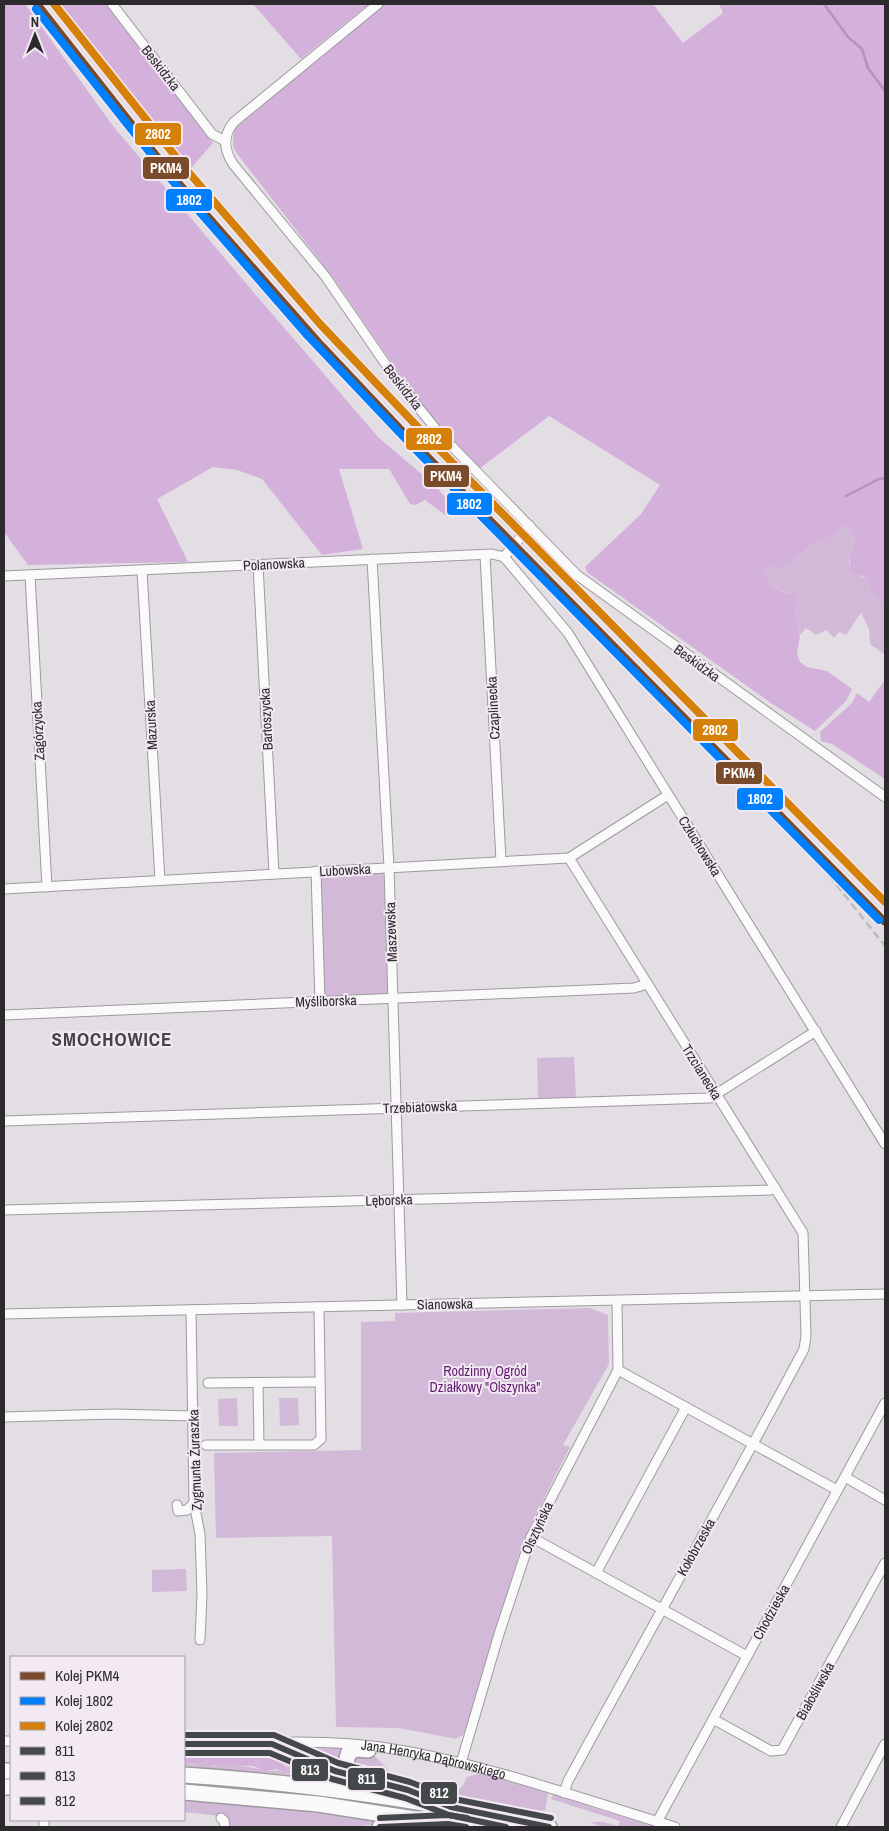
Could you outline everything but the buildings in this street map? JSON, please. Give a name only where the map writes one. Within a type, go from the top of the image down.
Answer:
[{"type":"main road","points":[[272,1744],[335,1771],[408,1790],[451,1807]]},
{"type":"main road","points":[[352,1775],[346,1762],[349,1752],[357,1749],[368,1750]]},
{"type":"main road","points":[[185,1775],[309,1786],[451,1807],[549,1827]]},
{"type":"main road","points":[[185,1792],[309,1803],[466,1827]]},
{"type":"main road","points":[[380,1827],[448,1824]]},
{"type":"street","name":"Beskidzka","points":[[112,4],[212,134],[225,140],[226,152],[233,164],[325,276],[350,316],[413,401],[454,450],[584,581],[885,796]]},
{"type":"street","points":[[225,140],[234,122],[378,4]]},
{"type":"street","points":[[504,557],[530,526]]},
{"type":"street","name":"Polanowska","points":[[4,576],[485,555],[504,557]]},
{"type":"street","name":"Czaplinecka","points":[[485,555],[501,861]]},
{"type":"street","name":"Człuchowska","points":[[504,557],[562,624],[885,1144]]},
{"type":"street","name":"Maszewska","points":[[372,560],[389,867],[402,1305]]},
{"type":"street","name":"Bartoszycka","points":[[258,565],[274,874]]},
{"type":"street","name":"Mazurska","points":[[142,571],[160,880]]},
{"type":"street","name":"Zagórzycka","points":[[30,575],[47,887]]},
{"type":"street","points":[[570,858],[668,795]]},
{"type":"street","name":"Lubowska","points":[[4,889],[570,858]]},
{"type":"street","name":"Trzcianecka","points":[[570,858],[803,1233],[805,1295]]},
{"type":"street","points":[[316,871],[320,1001]]},
{"type":"street","name":"Myśliborska","points":[[4,1015],[634,988],[647,984]]},
{"type":"street","name":"Trzebiatowska","points":[[4,1121],[710,1098],[816,1031]]},
{"type":"street","name":"Lęborska","points":[[4,1210],[770,1190],[775,1188]]},
{"type":"street","name":"Sianowska","points":[[4,1314],[885,1294]]},
{"type":"street","name":"Kołobrzeska","points":[[564,1793],[568,1781],[661,1609],[754,1444],[806,1344],[805,1295]]},
{"type":"street","name":"Olsztyńska","points":[[461,1763],[499,1634],[531,1537],[618,1370],[618,1301]]},
{"type":"street","points":[[206,1445],[314,1445],[318,1442],[321,1438],[319,1307]]},
{"type":"street","name":"Zygmunta Żuraszka","points":[[191,1310],[194,1503],[200,1534],[202,1594],[200,1640]]},
{"type":"street","points":[[618,1370],[837,1490]]},
{"type":"street","points":[[208,1383],[320,1382]]},
{"type":"street","points":[[258,1383],[259,1445]]},
{"type":"street","name":"Chodzieska","points":[[657,1822],[885,1403]]},
{"type":"street","points":[[596,1573],[686,1406]]},
{"type":"street","points":[[4,1416],[114,1414],[194,1416]]},
{"type":"street","points":[[845,1477],[885,1500]]},
{"type":"street","points":[[177,1505],[178,1511],[187,1510],[194,1503]]},
{"type":"street","points":[[531,1537],[747,1656]]},
{"type":"street","name":"Białośliwska","points":[[713,1719],[772,1751],[782,1750],[885,1563]]},
{"type":"street","name":"Jana Henryka Dąbrowskiego","points":[[185,1744],[381,1747],[461,1763],[675,1827]]},
{"type":"street","points":[[841,1827],[885,1744]]},
{"type":"street","points":[[221,1818],[224,1821],[225,1827]]},
{"type":"green space","points":[[841,527],[847,528],[855,540],[850,550],[849,564],[861,577],[868,578],[870,590],[885,608],[885,655],[870,644],[869,629],[861,613],[846,635],[839,632],[834,638],[826,630],[816,635],[806,628],[800,635],[795,614],[797,601],[788,593],[771,587],[765,570],[767,564],[799,556],[810,547],[833,536]]},
{"type":"green space","points":[[382,870],[386,873],[390,994],[327,996],[323,990],[320,877]]},
{"type":"green space","points":[[574,1057],[576,1097],[538,1099],[537,1058]]},
{"type":"green space","name":"Rodzinny Ogród Działkowy \"Olszynka\"","points":[[590,1308],[608,1315],[609,1364],[563,1445],[570,1447],[532,1522],[520,1552],[464,1734],[456,1739],[399,1728],[336,1727],[332,1536],[216,1538],[214,1453],[361,1450],[361,1322],[395,1321],[395,1313]]},
{"type":"green space","points":[[237,1398],[238,1426],[219,1426],[218,1399]]},
{"type":"green space","points":[[279,1398],[298,1398],[299,1425],[280,1426]]},
{"type":"green space","points":[[186,1569],[187,1591],[152,1592],[152,1570]]},
{"type":"green space","points":[[185,1748],[262,1750],[345,1777],[345,1779],[185,1766],[185,1762],[196,1765],[203,1759],[197,1750],[185,1750]],"holes":[[[217,1750],[240,1754],[243,1752],[248,1753],[257,1764],[261,1763],[262,1755],[288,1767],[283,1772],[239,1766],[214,1766],[209,1753],[215,1756]]]},
{"type":"green space","points":[[340,1748],[343,1751],[342,1767],[285,1749]]},
{"type":"green space","points":[[373,1754],[390,1772],[389,1775],[457,1790],[463,1786],[467,1777],[481,1773],[544,1791],[548,1794],[545,1811],[418,1789],[354,1771],[351,1756]]},
{"type":"green space","points":[[185,1780],[321,1793],[526,1827],[490,1827],[454,1820],[185,1787]]},
{"type":"green space","points":[[553,1794],[660,1827],[602,1827],[590,1822],[604,1822],[618,1826],[620,1821],[551,1799]]},
{"type":"green space","points":[[185,1801],[285,1809],[389,1823],[352,1827],[227,1827],[220,1816],[185,1812]]},
{"type":"shaded area","points":[[4,4],[25,4],[113,126],[255,294],[379,438],[437,487],[453,507],[445,515],[425,500],[416,505],[410,504],[389,469],[339,469],[363,549],[322,555],[262,479],[237,470],[213,467],[157,499],[188,562],[28,565],[4,532]]},
{"type":"shaded area","points":[[51,4],[107,4],[213,143],[185,175]]},
{"type":"shaded area","points":[[253,4],[369,4],[301,59]]},
{"type":"shaded area","points":[[383,4],[653,4],[683,43],[723,13],[719,4],[885,4],[885,608],[870,590],[868,579],[851,571],[849,554],[855,540],[847,528],[841,527],[833,536],[810,547],[788,564],[779,568],[767,565],[765,570],[771,587],[794,596],[797,601],[795,614],[800,635],[797,654],[800,662],[807,667],[827,671],[852,689],[846,701],[815,731],[771,703],[588,573],[585,567],[641,514],[660,485],[549,416],[479,469],[426,412],[334,279],[235,151],[233,145],[234,127]]},
{"type":"shaded area","points":[[885,680],[885,779],[832,744],[821,741],[820,732],[852,703],[857,693],[869,702]]},
{"type":"shaded area","points":[[185,1750],[200,1751],[203,1756],[203,1762],[198,1765],[185,1762]]},
{"type":"shaded area","points":[[215,1751],[235,1751],[240,1754],[243,1752],[248,1753],[257,1764],[261,1762],[261,1755],[275,1759],[289,1769],[285,1772],[276,1769],[265,1771],[253,1766],[209,1765],[206,1760],[206,1754],[209,1753],[214,1756]]},
{"type":"waterway","points":[[824,4],[848,37],[862,49],[868,68],[885,91]]},
{"type":"waterway","points":[[846,496],[879,479],[885,478]]},
{"type":"railway","points":[[767,802],[798,836],[885,946]]},
{"type":"rail line","name":"PKM4","points":[[37,4],[173,177],[318,342],[403,432],[885,922]]},
{"type":"rail line","name":"2802","points":[[54,4],[184,167],[320,324],[430,440],[885,902]]},
{"type":"rail line","name":"1802","points":[[36,9],[170,178],[308,336],[418,452],[879,920]]},
{"type":"transit line","name":"812","points":[[185,1735],[274,1735],[338,1763],[410,1782],[454,1799],[551,1818]]},
{"type":"transit line","name":"811","points":[[185,1744],[272,1744],[335,1771],[408,1790],[451,1807],[549,1827]]},
{"type":"transit line","name":"813","points":[[185,1753],[270,1753],[332,1779],[405,1798],[449,1815],[506,1827]]},
{"type":"transit line","name":"812","points":[[380,1818],[448,1815],[467,1818]]},
{"type":"transit line","name":"811","points":[[380,1827],[448,1824],[466,1827]]},
{"type":"district","name":"SMOCHOWICE","points":[[112,1039]]}]
